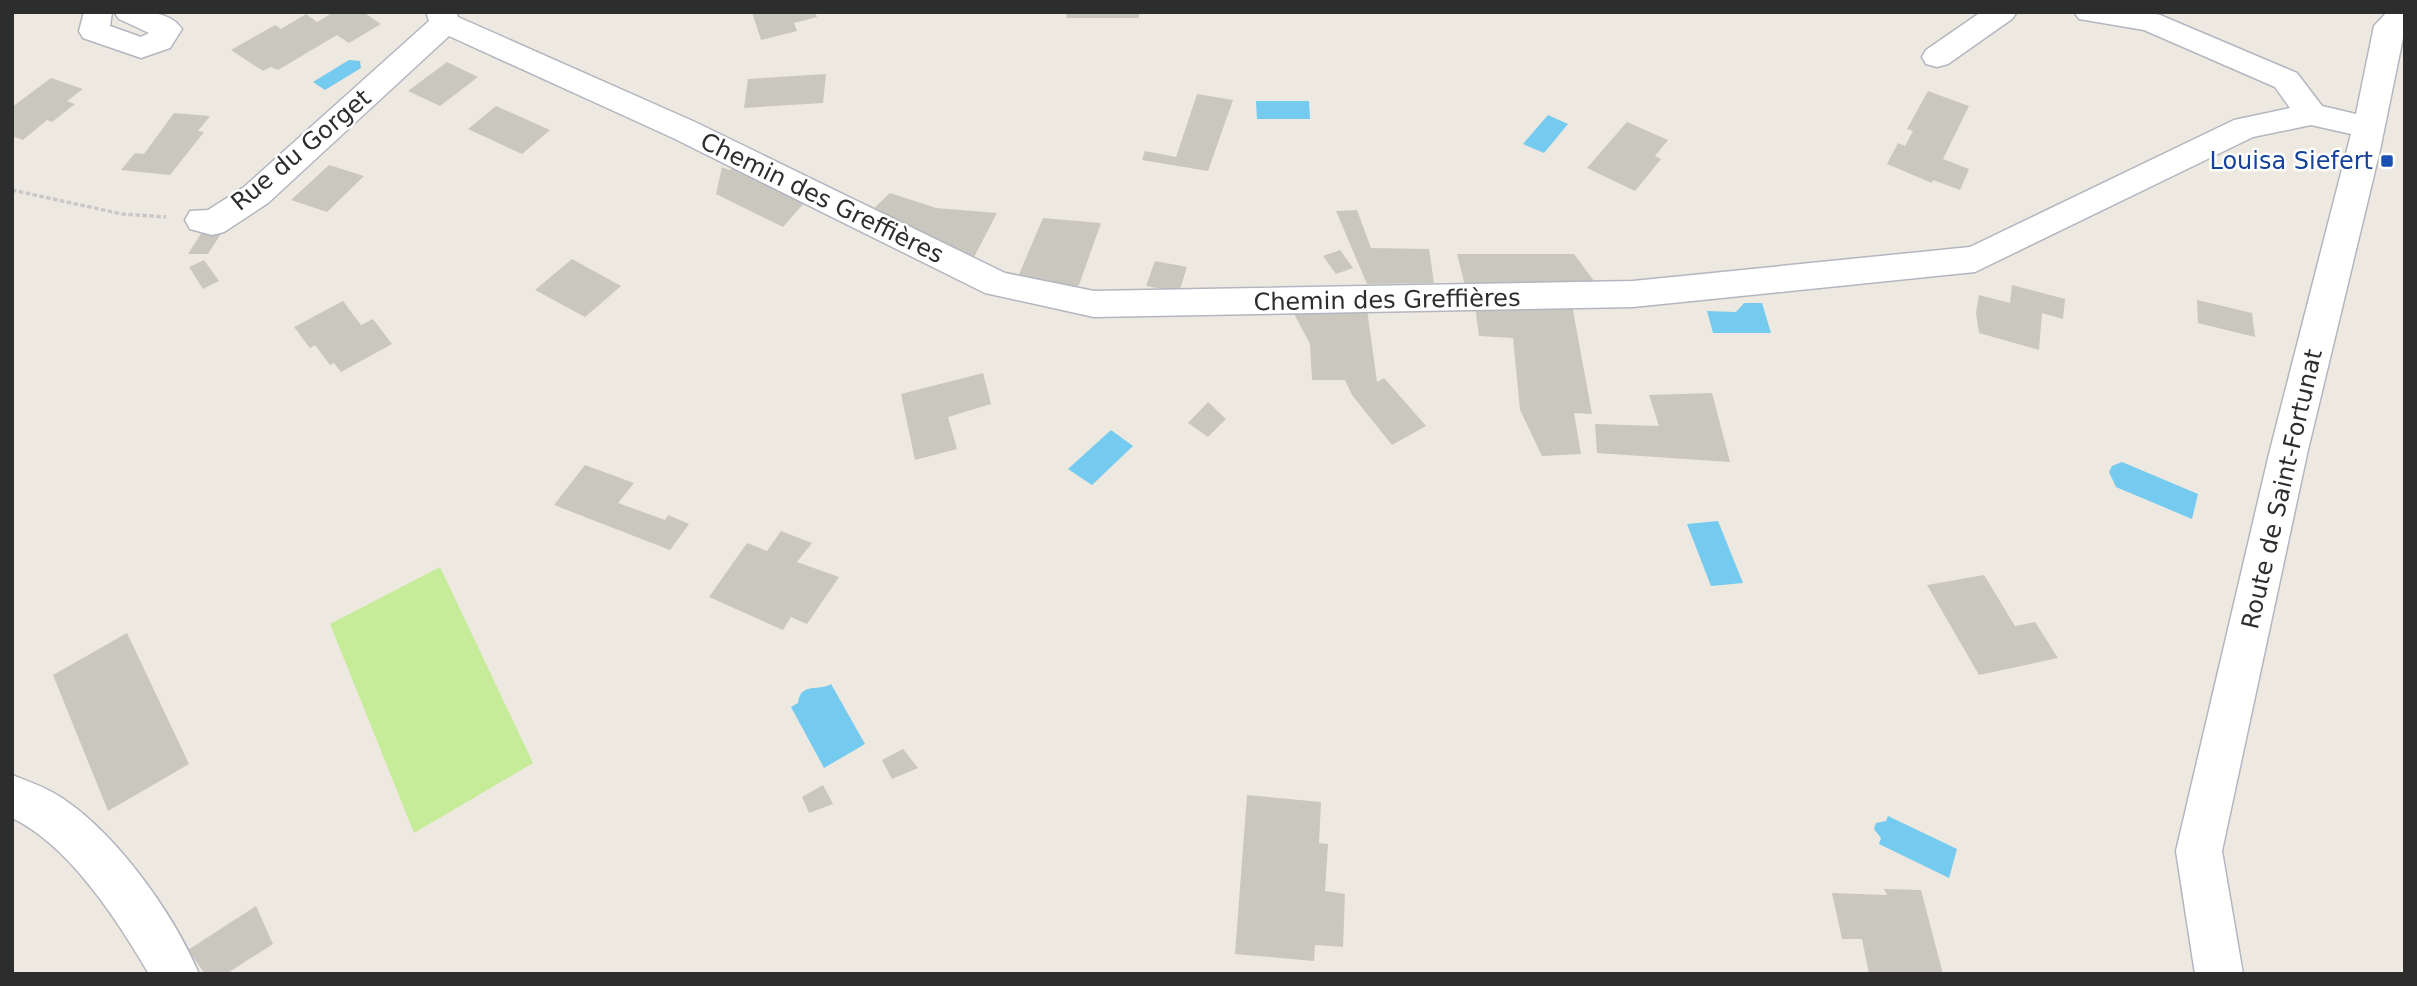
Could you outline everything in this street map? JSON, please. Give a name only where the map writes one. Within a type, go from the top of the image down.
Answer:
[{"type":"street","points":[[100,13],[94,31],[141,48],[159,41],[167,29],[130,12]]},
{"type":"street","points":[[1937,57],[2002,12]]},
{"type":"street","points":[[2089,12],[2150,22],[2286,80],[2311,114]]},
{"type":"street","name":"Route de Saint-Fortunat","points":[[2219,974],[2199,851],[2288,454],[2367,127],[2386,17]]},
{"type":"street","name":"Chemin des Greffières","points":[[443,18],[684,130],[997,284],[1094,304],[1633,294],[1975,259],[2245,128],[2311,114],[2367,127]]},
{"type":"street","name":"Rue du Gorget","points":[[202,220],[212,223],[256,195],[443,18]]},
{"type":"street","points":[[12,796],[26,800],[86,846],[151,930],[175,974]]},
{"type":"path","name":"Rue du Gorget","points":[[12,190],[122,214],[202,220]]},
{"type":"green space","points":[[440,567],[533,763],[414,833],[330,624]]},
{"type":"water","points":[[349,60],[360,61],[361,68],[325,90],[313,82]]},
{"type":"water","points":[[1256,101],[1309,101],[1310,119],[1257,119]]},
{"type":"water","points":[[1548,115],[1568,124],[1544,153],[1523,144]]},
{"type":"water","points":[[1744,303],[1762,303],[1771,333],[1713,333],[1707,311],[1736,312]]},
{"type":"water","points":[[1111,430],[1133,446],[1092,485],[1068,469]]},
{"type":"water","points":[[2122,462],[2198,494],[2192,519],[2116,487],[2109,472],[2112,466]]},
{"type":"water","points":[[1718,521],[1743,583],[1711,586],[1687,524]]},
{"type":"water","points":[[831,684],[865,744],[824,768],[791,707],[798,703],[800,696],[807,689]]},
{"type":"water","points":[[1888,816],[1957,849],[1949,878],[1879,844],[1881,838],[1874,829],[1876,823],[1886,821]]},
{"type":"building","points":[[334,12],[363,12],[381,24],[349,43],[337,35],[278,70],[271,67],[263,71],[231,50],[275,25],[281,29],[306,14],[317,22]]},
{"type":"building","points":[[752,12],[815,12],[817,17],[794,23],[797,31],[761,40]]},
{"type":"building","points":[[1067,12],[1139,12],[1139,18],[1066,18]]},
{"type":"building","points":[[447,62],[478,77],[440,106],[408,91]]},
{"type":"building","points":[[826,74],[823,103],[744,108],[748,79]]},
{"type":"building","points":[[51,78],[83,89],[67,101],[75,104],[52,122],[47,120],[23,140],[12,136],[12,107]]},
{"type":"building","points":[[1928,91],[1969,106],[1943,159],[1969,169],[1960,190],[1933,180],[1932,183],[1887,164],[1898,143],[1905,146],[1913,131],[1907,129]]},
{"type":"building","points":[[1197,94],[1233,100],[1208,171],[1142,160],[1145,151],[1176,157]]},
{"type":"building","points":[[496,106],[550,130],[522,154],[468,129]]},
{"type":"building","points":[[174,113],[210,116],[198,131],[204,132],[170,175],[121,170],[135,153],[144,154]]},
{"type":"building","points":[[1627,122],[1668,140],[1655,156],[1661,159],[1635,191],[1587,168]]},
{"type":"building","points":[[329,165],[364,176],[327,212],[291,200]]},
{"type":"building","points":[[722,167],[729,170],[734,168],[805,202],[783,227],[716,194]]},
{"type":"building","points":[[890,193],[936,208],[997,213],[973,259],[873,209]]},
{"type":"building","points":[[1357,210],[1371,248],[1429,249],[1434,283],[1367,284],[1336,211]]},
{"type":"building","points":[[1043,218],[1101,223],[1079,285],[1073,290],[1017,279]]},
{"type":"building","points":[[202,232],[222,232],[208,254],[188,254]]},
{"type":"building","points":[[1340,250],[1353,268],[1336,274],[1323,256]]},
{"type":"building","points":[[1457,254],[1574,254],[1597,285],[1465,286]]},
{"type":"building","points":[[572,259],[621,286],[585,317],[535,290]]},
{"type":"building","points":[[204,260],[219,281],[203,289],[189,267]]},
{"type":"building","points":[[1155,261],[1187,267],[1179,292],[1146,286]]},
{"type":"building","points":[[2012,285],[2065,299],[2063,319],[2042,313],[2039,350],[1979,333],[1976,313],[1979,295],[2010,303]]},
{"type":"building","points":[[2197,300],[2252,313],[2255,337],[2198,323]]},
{"type":"building","points":[[343,301],[361,325],[373,319],[392,344],[341,372],[334,363],[330,365],[315,345],[310,348],[294,327]]},
{"type":"building","points":[[1572,305],[1592,414],[1574,413],[1581,454],[1542,456],[1520,410],[1513,338],[1479,336],[1475,306]]},
{"type":"building","points":[[1367,309],[1377,382],[1384,378],[1426,426],[1392,445],[1352,395],[1345,380],[1312,380],[1310,344],[1292,310]]},
{"type":"building","points":[[983,373],[991,404],[948,417],[957,449],[915,460],[901,394]]},
{"type":"building","points":[[1712,393],[1730,462],[1597,453],[1595,424],[1659,426],[1649,395]]},
{"type":"building","points":[[1208,402],[1226,419],[1208,437],[1188,423]]},
{"type":"building","points":[[585,465],[634,483],[618,503],[665,520],[668,515],[689,524],[670,550],[554,505]]},
{"type":"building","points":[[781,531],[812,543],[797,562],[839,577],[807,624],[791,617],[783,630],[709,597],[747,543],[767,551]]},
{"type":"building","points":[[1984,575],[2015,626],[2035,622],[2058,658],[1979,675],[1927,585]]},
{"type":"building","points":[[127,633],[189,764],[108,811],[53,675]]},
{"type":"building","points":[[903,749],[918,768],[892,779],[882,760]]},
{"type":"building","points":[[823,785],[833,804],[809,813],[802,797]]},
{"type":"building","points":[[1247,795],[1321,802],[1319,843],[1328,844],[1325,891],[1345,894],[1343,947],[1315,945],[1314,961],[1235,954]]},
{"type":"building","points":[[1884,889],[1921,890],[1943,974],[1869,974],[1862,939],[1842,939],[1832,893],[1887,895]]},
{"type":"building","points":[[256,906],[273,944],[226,974],[205,974],[188,950]]},
{"type":"place","name":"Louisa Siefert","points":[[2387,161]]}]
